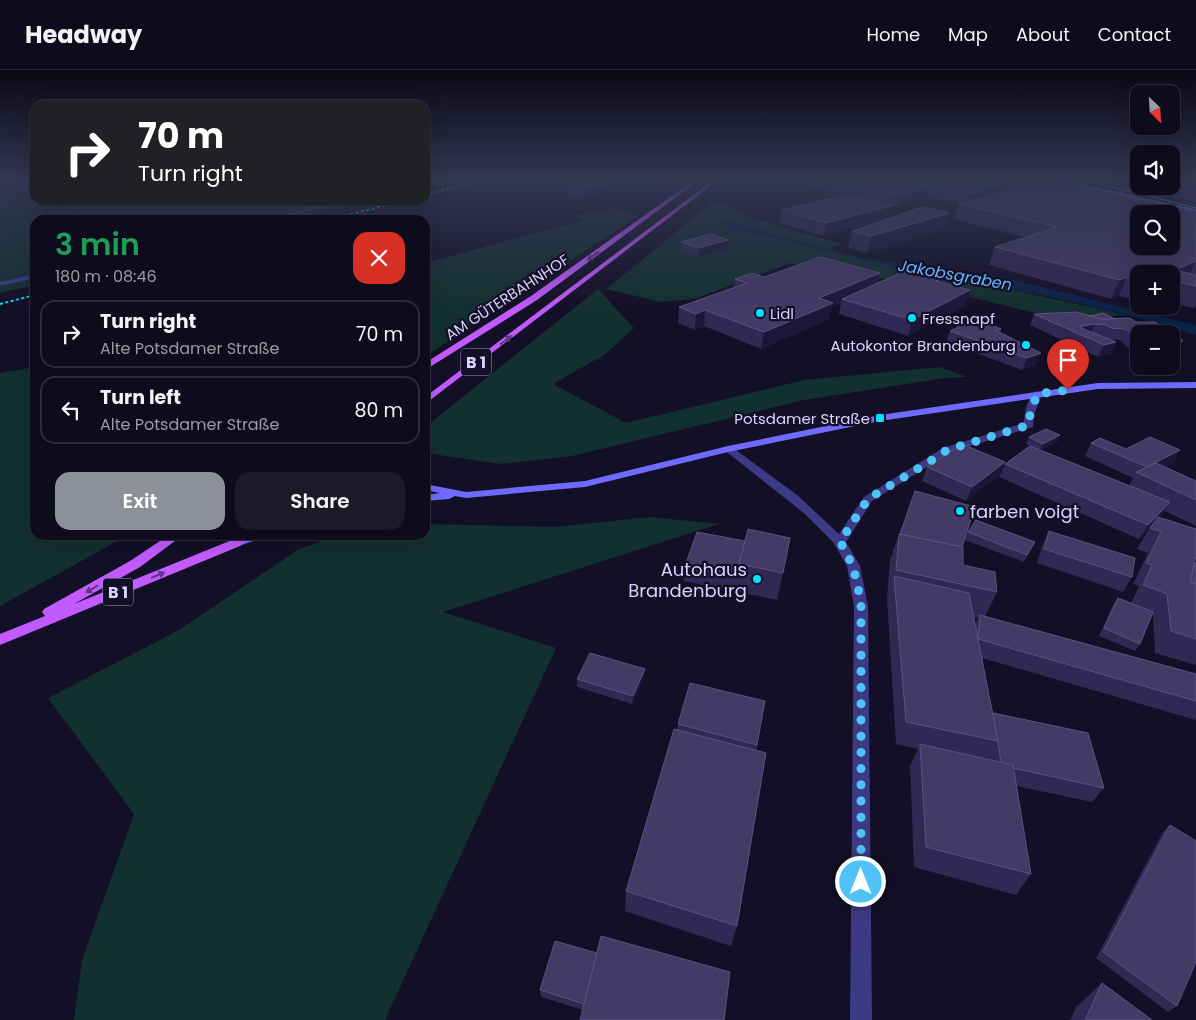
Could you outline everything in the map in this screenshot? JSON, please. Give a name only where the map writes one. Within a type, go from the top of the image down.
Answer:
[{"type":"main road","name":"AM GÜTERBAHNHOF","points":[[430,364],[534,298],[639,222]]},
{"type":"main road","name":"AM GÜTERBAHNHOF","points":[[430,397],[660,222]]},
{"type":"main road","name":"B 1","points":[[0,639],[135,564],[171,540]]},
{"type":"main road","name":"B 1","points":[[0,639],[239,540]]},
{"type":"street","points":[[0,284],[30,277]]},
{"type":"street","points":[[430,498],[585,484],[728,449],[880,418],[1037,394],[1098,386],[1196,385]]},
{"type":"street","points":[[840,542],[868,499],[947,450],[1029,425],[1030,415],[1037,394]]},
{"type":"street","points":[[728,449],[808,512],[840,542],[849,556],[858,580],[861,606],[861,1020]]},
{"type":"street","points":[[430,488],[466,495]]},
{"type":"green space","points":[[0,222],[30,222],[30,286],[0,293]]},
{"type":"green space","points":[[575,222],[628,222],[430,354],[430,262]]},
{"type":"green space","points":[[688,222],[721,222],[724,227],[904,269],[935,273],[1128,315],[1063,320],[903,280],[851,276],[790,263],[695,299],[660,302],[606,289]]},
{"type":"green space","points":[[731,222],[764,222],[842,244],[828,249]]},
{"type":"green space","points":[[598,289],[634,328],[604,355],[553,384],[626,423],[804,380],[940,367],[967,377],[945,378],[804,400],[572,456],[501,464],[430,454],[430,423]]},
{"type":"green space","points":[[30,368],[30,540],[119,540],[0,606],[0,373]]},
{"type":"green space","points":[[650,517],[719,524],[443,612],[556,648],[385,1020],[74,1020],[82,960],[134,814],[48,698],[179,630],[299,549],[326,540],[430,540],[430,524],[555,527]]},
{"type":"water","name":"Jakobsgraben","points":[[721,222],[728,222],[863,258],[1009,279],[1130,309],[1130,315],[1155,315],[1196,325],[1196,335],[1180,330],[1180,325],[1162,325],[1056,298],[863,260],[724,227]]},
{"type":"building","points":[[877,222],[918,222],[871,236],[852,231]]},
{"type":"building","points":[[1037,222],[1130,222],[1130,255],[1180,255],[1180,222],[1196,222],[1196,261],[1180,268],[1180,265],[1130,265],[1130,278],[1120,280],[995,247],[1057,227]]},
{"type":"building","points":[[711,234],[728,240],[699,248],[681,242]]},
{"type":"building","points":[[820,257],[880,273],[819,298],[833,303],[764,332],[705,310],[696,314],[679,307],[747,283],[735,279],[752,273],[764,277]]},
{"type":"building","points":[[907,270],[941,279],[936,281],[970,290],[912,320],[842,299]]},
{"type":"building","points":[[1180,271],[1196,275],[1196,286],[1180,282]]},
{"type":"building","points":[[1077,312],[1101,319],[1130,318],[1136,322],[1155,322],[1159,325],[1130,325],[1130,333],[1125,329],[1111,328],[1107,325],[1095,324],[1079,327],[1116,342],[1104,345],[1034,314]]},
{"type":"building","points":[[1103,313],[1115,319],[1101,319],[1090,316]]},
{"type":"building","points":[[970,321],[983,321],[1001,329],[995,330],[1041,353],[1027,358],[950,331]]},
{"type":"building","points":[[1046,429],[1060,435],[1043,444],[1029,437]]},
{"type":"building","points":[[1150,437],[1180,450],[1147,467],[1091,443],[1100,438],[1126,449]]},
{"type":"building","points":[[962,444],[1005,462],[972,487],[927,467]]},
{"type":"building","points":[[1030,446],[1170,502],[1148,525],[1005,464]]},
{"type":"building","points":[[1156,463],[1196,481],[1196,500],[1136,472]]},
{"type":"building","points":[[915,491],[975,507],[962,547],[900,534]]},
{"type":"building","points":[[1158,517],[1196,529],[1196,556],[1190,582],[1196,584],[1196,639],[1171,631],[1167,594],[1143,585],[1152,565],[1146,563],[1161,532],[1150,528]]},
{"type":"building","points":[[976,520],[1035,542],[1027,555],[968,532]]},
{"type":"building","points":[[748,529],[790,538],[783,573],[739,564]]},
{"type":"building","points":[[1049,531],[1135,558],[1132,577],[1044,549]]},
{"type":"building","points":[[697,532],[745,541],[737,576],[685,566]]},
{"type":"building","points":[[899,534],[963,547],[963,565],[995,572],[997,592],[896,570]]},
{"type":"building","points":[[1196,563],[1196,584],[1190,582]]},
{"type":"building","points":[[894,576],[969,593],[998,741],[906,722]]},
{"type":"building","points":[[1118,598],[1153,612],[1140,644],[1104,628]]},
{"type":"building","points":[[980,615],[1196,674],[1196,701],[978,639]]},
{"type":"building","points":[[590,653],[645,669],[633,696],[577,679]]},
{"type":"building","points":[[690,683],[765,701],[757,745],[678,724]]},
{"type":"building","points":[[993,713],[1088,733],[1104,788],[1013,768],[1013,765],[1001,762]]},
{"type":"building","points":[[674,729],[766,753],[737,926],[626,891]]},
{"type":"building","points":[[920,744],[1013,765],[1031,874],[926,847]]},
{"type":"building","points":[[1170,825],[1196,841],[1196,962],[1177,1006],[1103,952]]},
{"type":"building","points":[[601,936],[730,972],[724,1020],[580,1020]]},
{"type":"building","points":[[555,941],[597,953],[584,1004],[540,990]]},
{"type":"building","points":[[1102,983],[1152,1020],[1085,1020]]},
{"type":"railway","points":[[0,304],[30,296]]},
{"type":"place","name":"Lidl","points":[[760,313]]},
{"type":"place","name":"Fressnapf","points":[[912,318]]},
{"type":"place","name":"Autokontor Brandenburg","points":[[1026,345]]},
{"type":"place","name":"Potsdamer Straße","points":[[880,418]]},
{"type":"place","name":"farben voigt","points":[[960,511]]},
{"type":"place","name":"Autohaus Brandenburg","points":[[757,579]]},
{"type":"route","points":[[861,882],[861,606],[858,580],[849,556],[840,542],[868,499],[947,450],[1029,425],[1030,415],[1037,394],[1068,390]]}]
